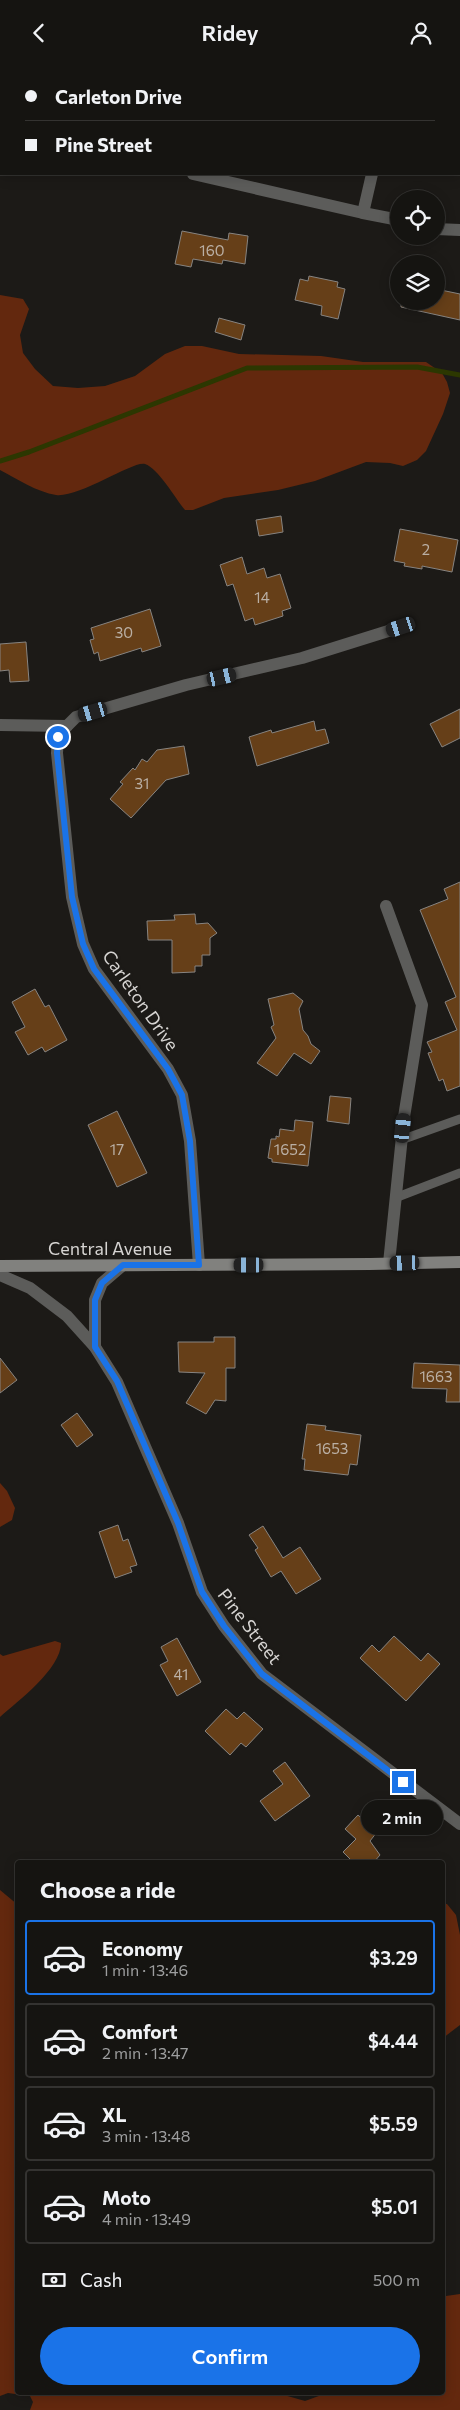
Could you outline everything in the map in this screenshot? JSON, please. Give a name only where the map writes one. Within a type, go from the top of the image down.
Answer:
[{"type":"main road","name":"Central Avenue","points":[[0,1266],[460,1262]]},
{"type":"street","points":[[196,175],[390,218]]},
{"type":"street","points":[[363,213],[372,175]]},
{"type":"street","points":[[445,229],[460,230]]},
{"type":"street","points":[[0,725],[67,726],[76,717],[186,685],[302,658],[401,627]]},
{"type":"street","name":"Carleton Drive","points":[[67,726],[58,737],[57,753],[72,897],[81,935],[94,969],[168,1069],[182,1095],[190,1141],[199,1265]]},
{"type":"street","points":[[386,906],[422,1005],[401,1140],[389,1263]]},
{"type":"street","points":[[95,1347],[95,1300],[102,1283],[123,1265]]},
{"type":"street","name":"Pine Street","points":[[0,1275],[30,1288],[68,1316],[95,1347],[117,1381],[178,1523],[202,1592],[224,1626],[262,1674],[460,1824]]},
{"type":"lane","points":[[401,1140],[460,1119]]},
{"type":"lane","points":[[395,1198],[460,1173]]},
{"type":"shaded area","points":[[0,295],[23,299],[29,309],[20,335],[23,353],[35,369],[53,386],[78,388],[105,386],[135,376],[165,354],[185,346],[202,346],[239,354],[321,356],[363,362],[426,362],[442,373],[450,393],[443,414],[426,451],[417,460],[403,466],[390,463],[366,462],[315,481],[278,490],[224,498],[193,510],[185,510],[161,477],[145,464],[139,464],[78,491],[56,495],[34,488],[0,470]]},
{"type":"shaded area","points":[[0,1483],[7,1491],[15,1508],[12,1520],[0,1527]]},
{"type":"shaded area","points":[[55,1641],[61,1643],[54,1663],[37,1684],[0,1717],[0,1654],[3,1656]]},
{"type":"shaded area","points":[[0,1890],[15,1902],[15,2394],[8,2393],[0,2396]]},
{"type":"shaded area","points":[[445,1904],[456,1915],[460,1935],[460,2025],[445,2036]]},
{"type":"shaded area","points":[[460,2294],[460,2410],[30,2410],[33,2402],[30,2396],[23,2395],[284,2395],[305,2401],[322,2395],[445,2395],[445,2297]]},
{"type":"building","points":[[182,231],[228,240],[229,233],[248,236],[245,264],[223,260],[222,264],[193,259],[191,267],[175,264]]},
{"type":"building","points":[[309,276],[338,282],[337,287],[345,289],[338,319],[321,315],[322,306],[295,300],[300,279],[308,281]]},
{"type":"building","points":[[445,291],[460,294],[460,320],[415,310],[445,310]]},
{"type":"building","points":[[219,318],[245,325],[241,340],[215,332]]},
{"type":"building","points":[[281,516],[283,532],[259,536],[256,520]]},
{"type":"building","points":[[400,529],[458,540],[452,572],[422,566],[422,569],[404,566],[405,563],[394,561]]},
{"type":"building","points":[[242,557],[247,574],[264,568],[267,578],[280,574],[291,608],[282,611],[283,616],[255,625],[253,618],[245,621],[233,584],[227,586],[220,565]]},
{"type":"building","points":[[150,609],[161,646],[142,652],[141,648],[100,661],[98,652],[94,654],[90,640],[94,639],[91,628]]},
{"type":"building","points":[[26,642],[29,681],[10,682],[9,670],[0,671],[0,644]]},
{"type":"building","points":[[460,709],[460,738],[442,747],[430,724]]},
{"type":"building","points":[[314,721],[316,731],[325,729],[329,743],[257,766],[249,737],[271,730],[272,733]]},
{"type":"building","points":[[184,746],[189,774],[166,780],[131,818],[110,799],[123,784],[120,782],[133,768],[135,770],[142,759],[147,762],[157,750]]},
{"type":"building","points":[[460,882],[460,1086],[447,1091],[443,1079],[439,1081],[428,1053],[432,1052],[427,1042],[457,1030],[445,1002],[456,997],[420,910],[448,899],[444,889]]},
{"type":"building","points":[[195,914],[196,924],[208,923],[217,933],[210,938],[210,955],[202,955],[202,966],[195,966],[195,972],[172,973],[172,940],[148,940],[147,921],[175,920],[174,915]]},
{"type":"building","points":[[35,989],[45,1007],[49,1005],[67,1040],[45,1052],[42,1047],[28,1055],[15,1032],[25,1027],[12,1002]]},
{"type":"building","points":[[293,993],[303,1001],[299,1009],[303,1030],[311,1044],[320,1051],[311,1064],[294,1053],[277,1076],[257,1063],[276,1038],[271,1027],[274,1025],[268,999]]},
{"type":"building","points":[[330,1096],[351,1098],[349,1124],[327,1121]]},
{"type":"building","points":[[117,1111],[147,1173],[117,1187],[88,1125]]},
{"type":"building","points":[[295,1120],[313,1122],[308,1166],[272,1162],[272,1159],[268,1158],[271,1139],[276,1139],[276,1136],[279,1137],[280,1129],[294,1131]]},
{"type":"building","points":[[214,1337],[235,1337],[235,1368],[226,1368],[226,1401],[215,1400],[206,1414],[186,1403],[205,1373],[179,1372],[178,1342],[214,1342]]},
{"type":"building","points":[[0,1358],[17,1380],[0,1393]]},
{"type":"building","points":[[414,1363],[460,1365],[460,1402],[446,1402],[447,1389],[412,1388]]},
{"type":"building","points":[[77,1413],[93,1435],[77,1447],[61,1425]]},
{"type":"building","points":[[307,1424],[326,1426],[325,1430],[361,1435],[357,1465],[350,1464],[348,1475],[304,1470],[305,1459],[302,1459]]},
{"type":"building","points":[[118,1525],[123,1541],[128,1539],[137,1565],[130,1567],[132,1572],[115,1578],[99,1532]]},
{"type":"building","points":[[263,1526],[283,1558],[300,1547],[321,1579],[296,1594],[281,1571],[271,1577],[255,1550],[258,1548],[249,1535]]},
{"type":"building","points":[[394,1636],[421,1661],[428,1653],[440,1664],[406,1701],[360,1658],[372,1645],[379,1652]]},
{"type":"building","points":[[177,1638],[201,1682],[177,1696],[160,1665],[168,1661],[161,1647]]},
{"type":"building","points":[[226,1709],[237,1719],[244,1712],[263,1729],[246,1747],[241,1743],[230,1755],[205,1731]]},
{"type":"building","points":[[285,1762],[310,1796],[275,1821],[260,1801],[283,1784],[273,1771]]},
{"type":"building","points":[[358,1815],[377,1832],[370,1841],[380,1855],[376,1860],[351,1860],[343,1852],[356,1839],[345,1829]]},
{"type":"waterway","points":[[0,461],[29,452],[247,368],[417,367],[460,375]]},
{"type":"route","points":[[58,737],[57,753],[72,897],[83,944],[94,969],[168,1069],[182,1095],[190,1141],[199,1265],[123,1265],[102,1283],[95,1300],[93,1314],[95,1347],[117,1381],[178,1523],[202,1592],[224,1626],[262,1674],[403,1782]]}]
